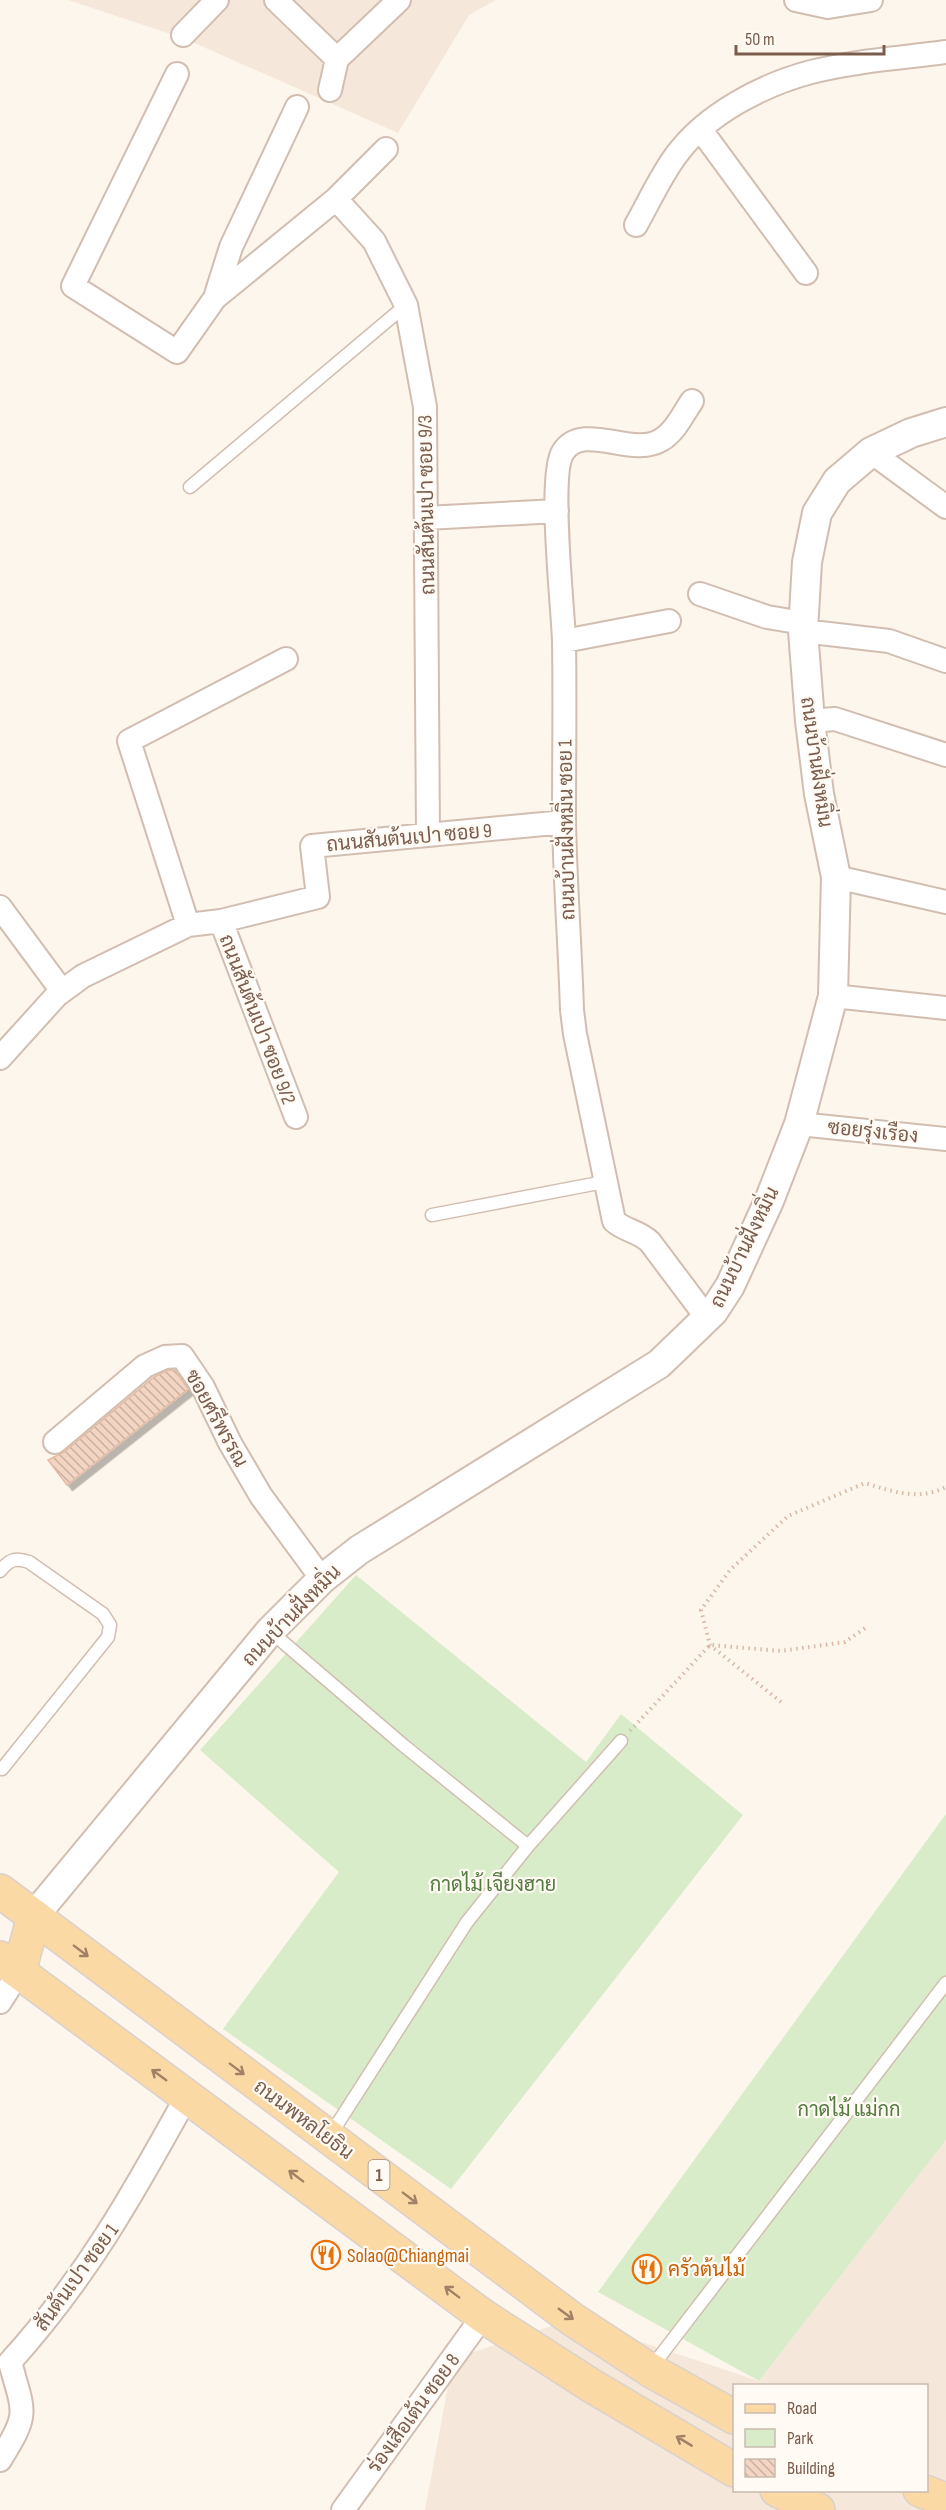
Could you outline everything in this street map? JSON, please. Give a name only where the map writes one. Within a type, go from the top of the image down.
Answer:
[{"type":"main road","name":"ถนนพหลโยธิน","points":[[0,1891],[572,2319],[650,2370],[733,2416]]},
{"type":"main road","points":[[34,1916],[10,1965],[483,2316],[592,2386],[733,2469]]},
{"type":"main road","points":[[781,2492],[818,2510]]},
{"type":"main road","points":[[925,2492],[946,2500]]},
{"type":"street","points":[[183,35],[217,0]]},
{"type":"street","points":[[276,0],[337,60]]},
{"type":"street","points":[[330,90],[337,60],[399,0]]},
{"type":"street","points":[[796,0],[828,7],[871,0]]},
{"type":"street","points":[[636,225],[675,156],[701,130],[734,105],[810,72],[946,52]]},
{"type":"street","points":[[177,74],[73,286],[177,352],[215,298],[336,199],[386,149]]},
{"type":"street","points":[[215,298],[231,247],[297,106]]},
{"type":"street","points":[[701,130],[806,273]]},
{"type":"street","name":"ถนนสันต้นเปา ซอย 9/3","points":[[336,199],[374,241],[406,305],[425,407],[428,835]]},
{"type":"street","name":"ถนนบ้านฝั่งหมิ่น ซอย 1","points":[[692,401],[670,433],[649,446],[585,439],[573,442],[565,448],[560,457],[558,470],[557,511],[564,641],[564,822],[572,1010],[604,1182],[614,1221],[620,1226],[643,1235],[650,1242],[707,1318]]},
{"type":"street","name":"ถนนบ้านฝั่งหมิ่น","points":[[34,1916],[270,1631],[322,1579],[359,1550],[658,1364],[707,1318],[730,1286],[769,1201],[799,1124],[833,996],[836,877],[819,794],[810,721],[803,627],[807,562],[817,513],[837,481],[871,452],[911,433],[946,422]]},
{"type":"street","points":[[871,452],[946,507]]},
{"type":"street","points":[[426,518],[557,511]]},
{"type":"street","points":[[700,594],[803,627],[888,641],[946,662]]},
{"type":"street","points":[[564,641],[669,621]]},
{"type":"street","points":[[188,925],[129,741],[286,659]]},
{"type":"street","points":[[810,721],[835,719],[946,755]]},
{"type":"street","name":"ถนนสันต้นเปา ซอย 9","points":[[0,1058],[62,991],[83,976],[188,925],[221,921],[318,897],[312,846],[564,822]]},
{"type":"street","points":[[836,877],[946,902]]},
{"type":"street","points":[[0,908],[62,991]]},
{"type":"street","name":"ถนนสันต้นเปา ซอย 9/2","points":[[221,921],[296,1117]]},
{"type":"street","points":[[833,996],[946,1008]]},
{"type":"street","name":"ซอยรุ่งเรือง","points":[[799,1124],[946,1139]]},
{"type":"street","name":"ซอยศรีพรรณ","points":[[55,1442],[145,1366],[165,1357],[182,1356],[203,1387],[230,1443],[261,1496],[322,1579]]},
{"type":"street","points":[[0,2002],[10,1965]]},
{"type":"street","name":"สันต้นเปา ซอย 1","points":[[0,2460],[19,2430],[24,2411],[5,2356],[48,2320],[94,2257],[139,2184],[187,2096]]},
{"type":"street","name":"ร่องเสือเต้น ซอย 8","points":[[343,2510],[483,2316]]},
{"type":"lane","points":[[190,487],[406,305]]},
{"type":"lane","points":[[432,1215],[604,1182]]},
{"type":"lane","points":[[0,1571],[8,1561],[18,1559],[29,1562],[103,1614],[110,1625],[108,1637],[1,1770]]},
{"type":"lane","points":[[270,1631],[403,1745],[528,1846]]},
{"type":"lane","points":[[329,2138],[467,1922],[528,1846],[621,1741]]},
{"type":"lane","points":[[650,2370],[946,1983]]},
{"type":"path","points":[[781,1702],[710,1645],[702,1610],[730,1570],[788,1516],[865,1484],[904,1496],[933,1494],[946,1487]]},
{"type":"path","points":[[710,1645],[781,1651],[845,1642],[868,1626]]},
{"type":"path","points":[[621,1741],[710,1645]]},
{"type":"shaded area","points":[[68,0],[496,0],[469,15],[398,133],[183,38]]},
{"type":"shaded area","points":[[946,2140],[946,2510],[425,2510],[453,2359],[572,2319],[759,2381]]},
{"type":"green space","name":"กาดไม้ เจียงฮาย","points":[[356,1575],[586,1762],[621,1714],[743,1815],[451,2189],[223,2029],[339,1872],[200,1750]]},
{"type":"green space","name":"กาดไม้ แม่กก","points":[[946,1814],[946,2140],[759,2381],[598,2292]]},
{"type":"building","points":[[168,1370],[175,1370],[188,1389],[67,1485],[48,1460],[64,1452],[154,1377]]},
{"type":"place","name":"Solao@Chiangmai","points":[[326,2255]]},
{"type":"place","name":"ครัวต้นไม้","points":[[647,2269]]}]
